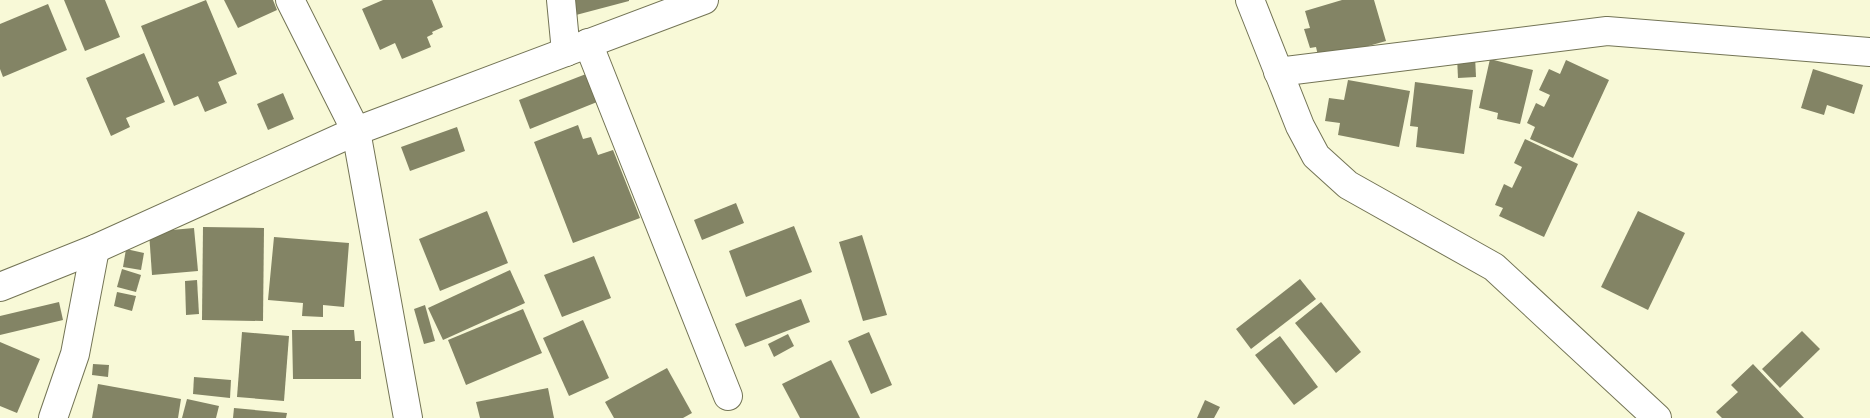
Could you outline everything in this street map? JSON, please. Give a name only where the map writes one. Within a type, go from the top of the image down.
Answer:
[{"type":"street","points":[[290,0],[356,131],[404,412]]},
{"type":"street","points":[[561,0],[577,48],[728,396]]},
{"type":"street","points":[[0,287],[95,249],[356,131],[704,0]]},
{"type":"street","points":[[1250,0],[1300,126],[1316,156],[1348,185],[1494,267],[1657,418]]},
{"type":"street","points":[[1278,72],[1607,31],[1870,52]]},
{"type":"street","points":[[53,418],[75,354],[95,249]]},
{"type":"building","points":[[64,0],[105,0],[120,37],[85,51]]},
{"type":"building","points":[[206,0],[237,74],[218,82],[227,103],[205,112],[198,96],[174,106],[141,26]]},
{"type":"building","points":[[224,0],[273,0],[277,10],[238,28]]},
{"type":"building","points":[[383,0],[432,0],[443,27],[432,32],[433,34],[427,37],[431,47],[402,59],[395,43],[380,50],[362,9]]},
{"type":"building","points":[[571,0],[629,0],[629,1],[576,15]]},
{"type":"building","points":[[1342,0],[1374,0],[1386,41],[1319,60],[1316,47],[1310,48],[1304,29],[1310,28],[1305,11]]},
{"type":"building","points":[[48,4],[67,50],[3,77],[0,69],[0,24]]},
{"type":"building","points":[[144,53],[165,102],[126,118],[130,127],[111,136],[86,78]]},
{"type":"building","points":[[1475,56],[1476,77],[1458,78],[1457,57]]},
{"type":"building","points":[[1490,59],[1533,70],[1520,124],[1497,119],[1498,113],[1479,108]]},
{"type":"building","points":[[1566,60],[1609,80],[1573,158],[1530,139],[1535,127],[1527,123],[1536,103],[1544,107],[1550,95],[1539,90],[1549,69],[1560,74]]},
{"type":"building","points":[[1813,69],[1863,85],[1854,114],[1827,105],[1824,115],[1801,108]]},
{"type":"building","points":[[586,74],[597,102],[530,129],[519,100]]},
{"type":"building","points":[[1348,80],[1410,91],[1399,147],[1338,135],[1340,123],[1325,121],[1329,98],[1344,100]]},
{"type":"building","points":[[1415,82],[1473,90],[1464,154],[1416,147],[1418,127],[1410,126]]},
{"type":"building","points":[[283,93],[294,119],[268,130],[257,104]]},
{"type":"building","points":[[578,125],[583,139],[591,137],[598,155],[613,150],[640,218],[573,243],[534,142]]},
{"type":"building","points":[[457,127],[465,151],[410,171],[401,147]]},
{"type":"building","points":[[1525,139],[1578,164],[1544,237],[1499,216],[1503,208],[1495,205],[1504,184],[1512,188],[1522,167],[1514,163]]},
{"type":"building","points":[[736,203],[744,223],[702,240],[694,220]]},
{"type":"building","points":[[487,211],[508,263],[440,291],[419,239]]},
{"type":"building","points":[[1638,211],[1685,233],[1648,310],[1601,287]]},
{"type":"building","points":[[794,226],[812,272],[746,297],[729,251]]},
{"type":"building","points":[[203,227],[264,228],[263,321],[202,320]]},
{"type":"building","points":[[194,228],[198,271],[152,275],[149,232]]},
{"type":"building","points":[[862,235],[887,315],[863,321],[839,242]]},
{"type":"building","points":[[274,237],[349,243],[344,307],[323,305],[323,317],[302,316],[303,303],[268,300]]},
{"type":"building","points":[[126,249],[144,253],[141,270],[123,267]]},
{"type":"building","points":[[594,256],[611,298],[562,317],[544,275]]},
{"type":"building","points":[[122,269],[141,275],[136,292],[117,287]]},
{"type":"building","points":[[510,270],[525,303],[443,340],[428,308]]},
{"type":"building","points":[[1300,279],[1316,299],[1251,349],[1236,329]]},
{"type":"building","points":[[197,280],[199,314],[186,315],[185,281]]},
{"type":"building","points":[[117,292],[136,296],[132,311],[114,306]]},
{"type":"building","points":[[801,299],[810,322],[745,347],[735,324]]},
{"type":"building","points":[[59,302],[63,320],[0,335],[0,316]]},
{"type":"building","points":[[1321,302],[1361,352],[1336,373],[1295,323]]},
{"type":"building","points":[[425,305],[435,341],[424,344],[414,309]]},
{"type":"building","points":[[523,309],[542,353],[466,385],[448,340]]},
{"type":"building","points":[[583,320],[609,378],[569,396],[543,338]]},
{"type":"building","points":[[292,330],[354,330],[355,341],[361,341],[361,379],[293,379]]},
{"type":"building","points":[[1802,331],[1820,349],[1780,388],[1762,369]]},
{"type":"building","points":[[242,332],[289,336],[284,401],[237,397]]},
{"type":"building","points":[[869,332],[892,385],[871,394],[848,341]]},
{"type":"building","points":[[788,334],[794,346],[774,357],[768,344]]},
{"type":"building","points":[[1280,336],[1318,387],[1294,405],[1255,355]]},
{"type":"building","points":[[0,342],[40,359],[17,413],[0,406]]},
{"type":"building","points":[[831,360],[860,418],[800,418],[782,384]]},
{"type":"building","points":[[93,364],[109,365],[108,377],[92,375]]},
{"type":"building","points":[[1753,364],[1804,418],[1722,418],[1716,412],[1738,392],[1731,385]]},
{"type":"building","points":[[667,368],[692,413],[683,418],[614,418],[605,402]]},
{"type":"building","points":[[194,377],[231,380],[230,398],[193,394]]},
{"type":"building","points":[[98,384],[181,399],[178,418],[92,418]]},
{"type":"building","points":[[548,388],[554,418],[480,418],[476,402]]},
{"type":"building","points":[[187,399],[219,406],[216,418],[182,418]]},
{"type":"building","points":[[1205,400],[1220,407],[1214,418],[1197,418]]},
{"type":"building","points":[[234,408],[287,413],[286,418],[233,418]]}]
